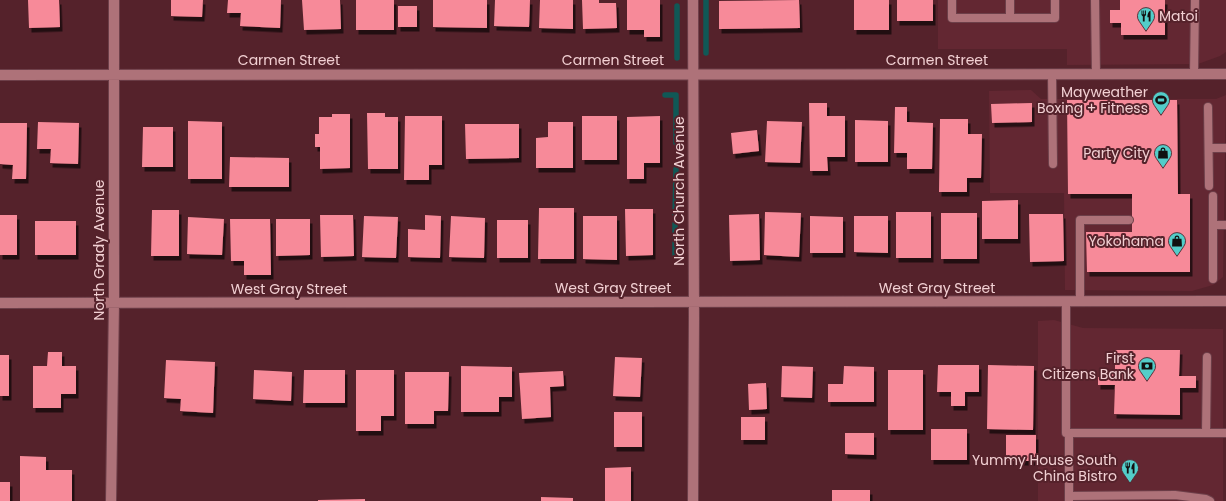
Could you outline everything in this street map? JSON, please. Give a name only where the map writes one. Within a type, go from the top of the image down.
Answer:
[{"type":"street","name":"North Grady Avenue","points":[[111,501],[114,303],[114,0]]},
{"type":"street","name":"North Church Avenue","points":[[692,501],[694,302],[693,0]]},
{"type":"street","name":"Carmen Street","points":[[0,75],[1226,74]]},
{"type":"street","name":"West Gray Street","points":[[0,303],[1226,302]]},
{"type":"lane","points":[[952,0],[952,18],[1055,18],[1055,0]]},
{"type":"lane","points":[[1010,0],[1010,18]]},
{"type":"lane","points":[[1095,0],[1096,74]]},
{"type":"lane","points":[[1194,74],[1195,0]]},
{"type":"lane","points":[[1052,74],[1053,164]]},
{"type":"lane","points":[[1208,107],[1209,186]]},
{"type":"lane","points":[[1209,148],[1226,148]]},
{"type":"lane","points":[[1213,196],[1213,279]]},
{"type":"lane","points":[[1080,302],[1080,220],[1128,220]]},
{"type":"lane","points":[[1213,225],[1226,225]]},
{"type":"lane","points":[[1066,302],[1066,433],[1226,433]]},
{"type":"lane","points":[[1206,433],[1208,357]]},
{"type":"lane","points":[[1069,433],[1069,499],[1176,495],[1206,499],[1210,501]]},
{"type":"shaded area","name":"Matoi","points":[[938,0],[1226,0],[1226,52],[1220,56],[1198,64],[1067,65],[1067,49],[938,49]]},
{"type":"shaded area","points":[[1031,90],[1041,99],[1216,99],[1226,95],[1223,277],[1213,285],[1192,291],[1065,290],[1064,193],[990,193],[989,91]]},
{"type":"shaded area","points":[[1054,320],[1083,328],[1223,329],[1223,501],[1038,501],[1038,321]]},
{"type":"building","points":[[28,0],[59,0],[60,27],[29,28]]},
{"type":"building","points":[[171,0],[203,0],[202,17],[171,16]]},
{"type":"building","points":[[228,0],[281,0],[280,28],[240,26],[241,13],[227,13]]},
{"type":"building","points":[[302,0],[340,0],[341,29],[304,30]]},
{"type":"building","points":[[356,0],[394,0],[394,30],[356,30]]},
{"type":"building","points":[[433,0],[487,0],[487,28],[433,27]]},
{"type":"building","points":[[495,0],[530,0],[529,27],[494,26]]},
{"type":"building","points":[[540,0],[573,0],[573,29],[539,28]]},
{"type":"building","points":[[582,0],[599,0],[599,3],[616,3],[617,28],[583,29]]},
{"type":"building","points":[[627,0],[660,0],[660,37],[644,37],[644,30],[627,30]]},
{"type":"building","points":[[799,0],[800,28],[719,29],[719,1]]},
{"type":"building","points":[[854,0],[889,0],[889,30],[854,30]]},
{"type":"building","points":[[897,0],[933,0],[933,21],[897,21]]},
{"type":"building","points":[[1120,0],[1165,0],[1165,35],[1121,35],[1121,23],[1110,23],[1110,10],[1120,10]]},
{"type":"building","points":[[398,6],[417,6],[417,27],[398,27]]},
{"type":"building","points":[[1067,100],[1177,100],[1178,194],[1190,194],[1190,272],[1087,272],[1086,232],[1132,232],[1132,194],[1068,194]]},
{"type":"building","points":[[809,103],[827,103],[827,116],[845,116],[845,157],[827,157],[828,171],[810,171]]},
{"type":"building","points":[[1032,103],[1032,122],[992,123],[991,104]]},
{"type":"building","points":[[895,107],[907,107],[907,122],[933,123],[932,169],[907,169],[907,153],[894,153]]},
{"type":"building","points":[[367,113],[385,113],[385,117],[398,117],[398,169],[368,169]]},
{"type":"building","points":[[332,114],[350,114],[350,168],[320,169],[320,147],[315,147],[315,134],[319,134],[319,117],[332,117]]},
{"type":"building","points":[[405,116],[442,116],[442,165],[429,165],[429,180],[404,180]]},
{"type":"building","points":[[582,116],[617,116],[617,160],[582,160]]},
{"type":"building","points":[[660,116],[660,163],[644,163],[644,179],[627,179],[627,117]]},
{"type":"building","points":[[940,119],[968,119],[968,134],[982,134],[981,178],[967,178],[967,192],[939,192]]},
{"type":"building","points":[[855,120],[888,121],[888,162],[855,162]]},
{"type":"building","points":[[188,121],[222,122],[222,179],[188,179]]},
{"type":"building","points":[[767,121],[802,122],[800,163],[765,162]]},
{"type":"building","points":[[38,122],[79,123],[78,164],[50,163],[51,149],[37,149]]},
{"type":"building","points":[[548,122],[573,122],[573,168],[536,168],[536,138],[548,137]]},
{"type":"building","points":[[0,123],[27,123],[26,179],[12,179],[13,165],[0,164]]},
{"type":"building","points":[[465,124],[519,124],[519,158],[466,159]]},
{"type":"building","points":[[143,127],[173,127],[173,167],[142,167]]},
{"type":"building","points":[[757,130],[759,151],[733,154],[731,133]]},
{"type":"building","points":[[230,157],[289,158],[289,187],[229,187]]},
{"type":"building","points":[[1018,200],[1018,239],[982,239],[982,201]]},
{"type":"building","points":[[539,208],[574,208],[574,259],[538,259]]},
{"type":"building","points":[[625,209],[653,209],[653,255],[626,256]]},
{"type":"building","points":[[152,210],[179,210],[179,256],[151,256]]},
{"type":"building","points":[[765,212],[801,213],[799,257],[764,255]]},
{"type":"building","points":[[896,212],[931,212],[931,258],[896,258]]},
{"type":"building","points":[[941,213],[977,213],[977,259],[941,259]]},
{"type":"building","points":[[759,214],[760,260],[730,261],[729,215]]},
{"type":"building","points":[[1029,214],[1063,214],[1064,261],[1030,262]]},
{"type":"building","points":[[0,215],[17,215],[17,255],[0,255]]},
{"type":"building","points":[[320,215],[353,215],[354,256],[321,257]]},
{"type":"building","points":[[425,215],[441,216],[440,258],[408,257],[408,229],[425,230]]},
{"type":"building","points":[[364,216],[398,217],[396,258],[362,257]]},
{"type":"building","points":[[451,216],[485,218],[484,258],[449,257]]},
{"type":"building","points":[[583,216],[617,216],[617,260],[583,259]]},
{"type":"building","points":[[810,216],[843,217],[843,253],[810,253]]},
{"type":"building","points":[[854,216],[888,216],[888,253],[854,252]]},
{"type":"building","points":[[188,217],[224,219],[222,255],[187,254]]},
{"type":"building","points":[[230,219],[270,219],[271,275],[244,275],[244,261],[231,261]]},
{"type":"building","points":[[276,219],[310,219],[310,255],[276,256]]},
{"type":"building","points":[[497,220],[528,220],[528,258],[497,258]]},
{"type":"building","points":[[35,221],[76,221],[76,255],[35,255]]},
{"type":"building","name":"First Citizens Bank","points":[[1115,350],[1180,350],[1179,376],[1196,376],[1196,388],[1180,388],[1180,415],[1114,414],[1115,385],[1098,385],[1098,377],[1108,377],[1108,372],[1115,372]]},
{"type":"building","points":[[48,352],[62,352],[62,366],[76,366],[76,394],[61,394],[61,408],[33,408],[33,366],[47,366]]},
{"type":"building","points":[[0,355],[9,355],[9,396],[0,396]]},
{"type":"building","points":[[615,357],[642,358],[640,397],[613,396]]},
{"type":"building","points":[[166,360],[215,362],[213,413],[180,411],[181,399],[164,398]]},
{"type":"building","points":[[938,365],[979,365],[979,392],[965,392],[965,406],[951,406],[951,392],[937,392]]},
{"type":"building","points":[[988,365],[1034,366],[1033,430],[987,429]]},
{"type":"building","points":[[461,366],[512,367],[512,397],[499,397],[499,412],[461,412]]},
{"type":"building","points":[[782,366],[813,367],[812,398],[781,397]]},
{"type":"building","points":[[844,366],[874,367],[874,402],[828,402],[828,384],[843,384]]},
{"type":"building","points":[[254,370],[292,372],[291,401],[253,399]]},
{"type":"building","points":[[304,370],[345,370],[345,403],[303,403]]},
{"type":"building","points":[[356,370],[394,370],[394,416],[381,416],[381,431],[356,431]]},
{"type":"building","points":[[888,370],[923,370],[923,430],[888,430]]},
{"type":"building","points":[[563,371],[564,386],[550,387],[551,417],[522,419],[519,373]]},
{"type":"building","points":[[405,372],[449,372],[448,411],[434,411],[434,424],[405,424]]},
{"type":"building","points":[[766,383],[767,409],[749,410],[748,384]]},
{"type":"building","points":[[614,412],[642,412],[642,447],[614,447]]},
{"type":"building","points":[[741,417],[765,417],[765,440],[741,440]]},
{"type":"building","points":[[931,429],[967,429],[967,460],[931,460]]},
{"type":"building","points":[[845,433],[874,433],[874,455],[845,454]]},
{"type":"building","points":[[1006,435],[1036,435],[1036,461],[1006,461]]},
{"type":"building","points":[[20,456],[46,457],[46,470],[72,470],[72,501],[20,501]]},
{"type":"building","points":[[631,467],[631,501],[605,501],[605,468]]},
{"type":"building","points":[[0,482],[10,482],[10,501],[0,501]]},
{"type":"building","points":[[832,490],[870,490],[870,501],[832,501]]},
{"type":"building","points":[[541,497],[573,498],[573,501],[541,501]]},
{"type":"building","points":[[365,499],[365,501],[318,501],[318,500]]},
{"type":"waterway","points":[[706,0],[706,53]]},
{"type":"waterway","points":[[677,6],[677,58]]},
{"type":"waterway","points":[[665,95],[676,95],[676,143]]},
{"type":"waterway","points":[[675,214],[676,169]]},
{"type":"waterway","points":[[675,224],[675,255]]},
{"type":"place","name":"Matoi","points":[[1146,31]]},
{"type":"place","name":"Mayweather Boxing + Fitness","points":[[1161,115]]},
{"type":"place","name":"Party City","points":[[1163,168]]},
{"type":"place","name":"Yokohama","points":[[1177,256]]},
{"type":"place","name":"First Citizens Bank","points":[[1147,381]]},
{"type":"place","name":"Yummy House South China Bistro","points":[[1130,483]]}]
